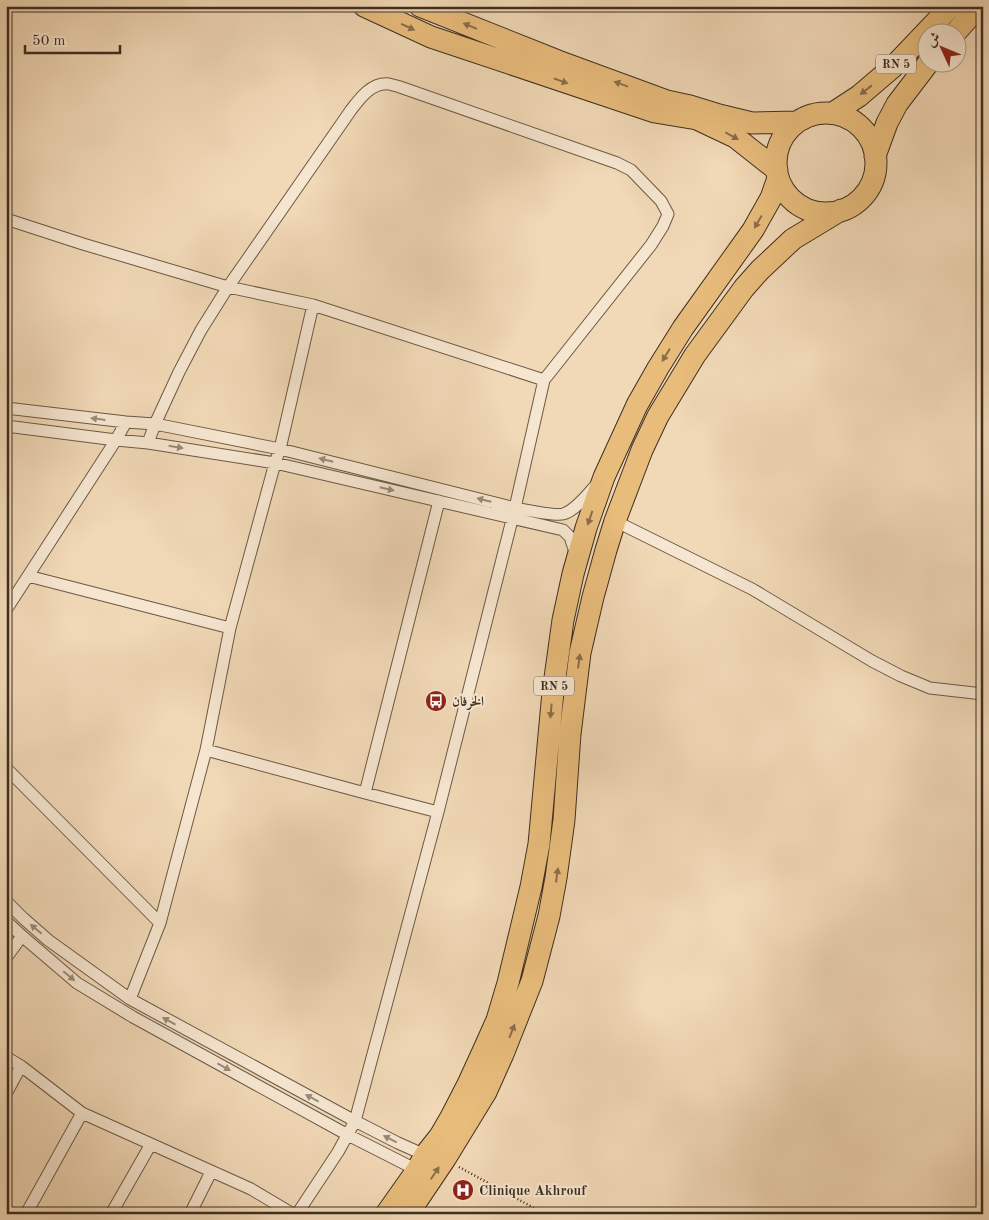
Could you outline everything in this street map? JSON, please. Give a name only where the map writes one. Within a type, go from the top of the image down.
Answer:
[{"type":"highway","points":[[364,6],[431,37],[655,112],[697,119],[735,137],[778,174]]},
{"type":"highway","points":[[420,6],[558,61],[667,101],[752,123],[797,122]]},
{"type":"highway","name":"RN 5","points":[[833,114],[859,96],[893,67],[951,6]]},
{"type":"highway","points":[[964,22],[978,6]]},
{"type":"highway","name":"RN 5","points":[[875,156],[887,123],[897,104],[921,72]]},
{"type":"highway","points":[[833,114],[849,118],[862,128],[871,141],[875,156],[875,171],[870,186],[854,203],[833,212],[817,212],[803,207],[786,192],[778,174],[777,154],[783,138],[797,122],[811,115],[833,114]]},
{"type":"highway","name":"RN 5","points":[[408,1214],[440,1136],[484,1049],[500,1010],[508,983],[532,887],[539,844],[557,659],[568,593],[586,528],[604,477],[658,368],[683,328],[754,230],[771,198],[778,174]]},
{"type":"highway","name":"RN 5","points":[[386,1214],[486,1092],[532,982],[547,926],[556,878],[564,820],[570,734],[580,653],[595,588],[615,521],[642,450],[658,416],[695,355],[755,276],[780,251],[803,232],[840,210]]},
{"type":"street","points":[[148,443],[190,349],[228,287],[358,101],[366,92],[376,86],[387,84],[400,87],[616,163],[631,170],[661,201],[668,214],[651,245],[544,380],[514,514],[438,812],[355,1121],[338,1152],[296,1214]]},
{"type":"street","points":[[6,218],[82,244],[228,287],[313,305],[544,380]]},
{"type":"street","points":[[130,999],[160,923],[206,750],[230,628],[280,449],[313,305]]},
{"type":"street","points":[[6,408],[155,424],[280,449],[514,514],[563,530],[570,537],[577,559]]},
{"type":"street","points":[[6,610],[126,422]]},
{"type":"street","points":[[6,426],[148,443],[275,463],[439,501],[514,514],[563,514],[580,502],[604,477]]},
{"type":"street","points":[[365,793],[439,501]]},
{"type":"street","points":[[615,521],[752,589],[872,661],[901,676],[930,688],[983,694]]},
{"type":"street","points":[[28,576],[230,628]]},
{"type":"street","points":[[206,750],[438,812]]},
{"type":"street","points":[[6,768],[160,923]]},
{"type":"street","points":[[6,901],[48,940],[130,999],[429,1161]]},
{"type":"street","points":[[6,921],[77,983],[133,1017],[348,1135],[429,1161]]},
{"type":"street","points":[[6,958],[22,936]]},
{"type":"street","points":[[6,1057],[21,1066],[82,1113],[251,1189],[293,1214]]},
{"type":"street","points":[[6,1094],[21,1066]]},
{"type":"street","points":[[26,1214],[82,1113]]},
{"type":"street","points":[[111,1214],[150,1144]]},
{"type":"street","points":[[190,1214],[211,1172]]},
{"type":"path","points":[[429,1161],[545,1214]]},
{"type":"path","points":[[779,1214],[800,1210],[821,1214]]},
{"type":"place","name":"الخرفان","points":[[436,701]]},
{"type":"place","name":"Clinique Akhrouf","points":[[463,1190]]}]
